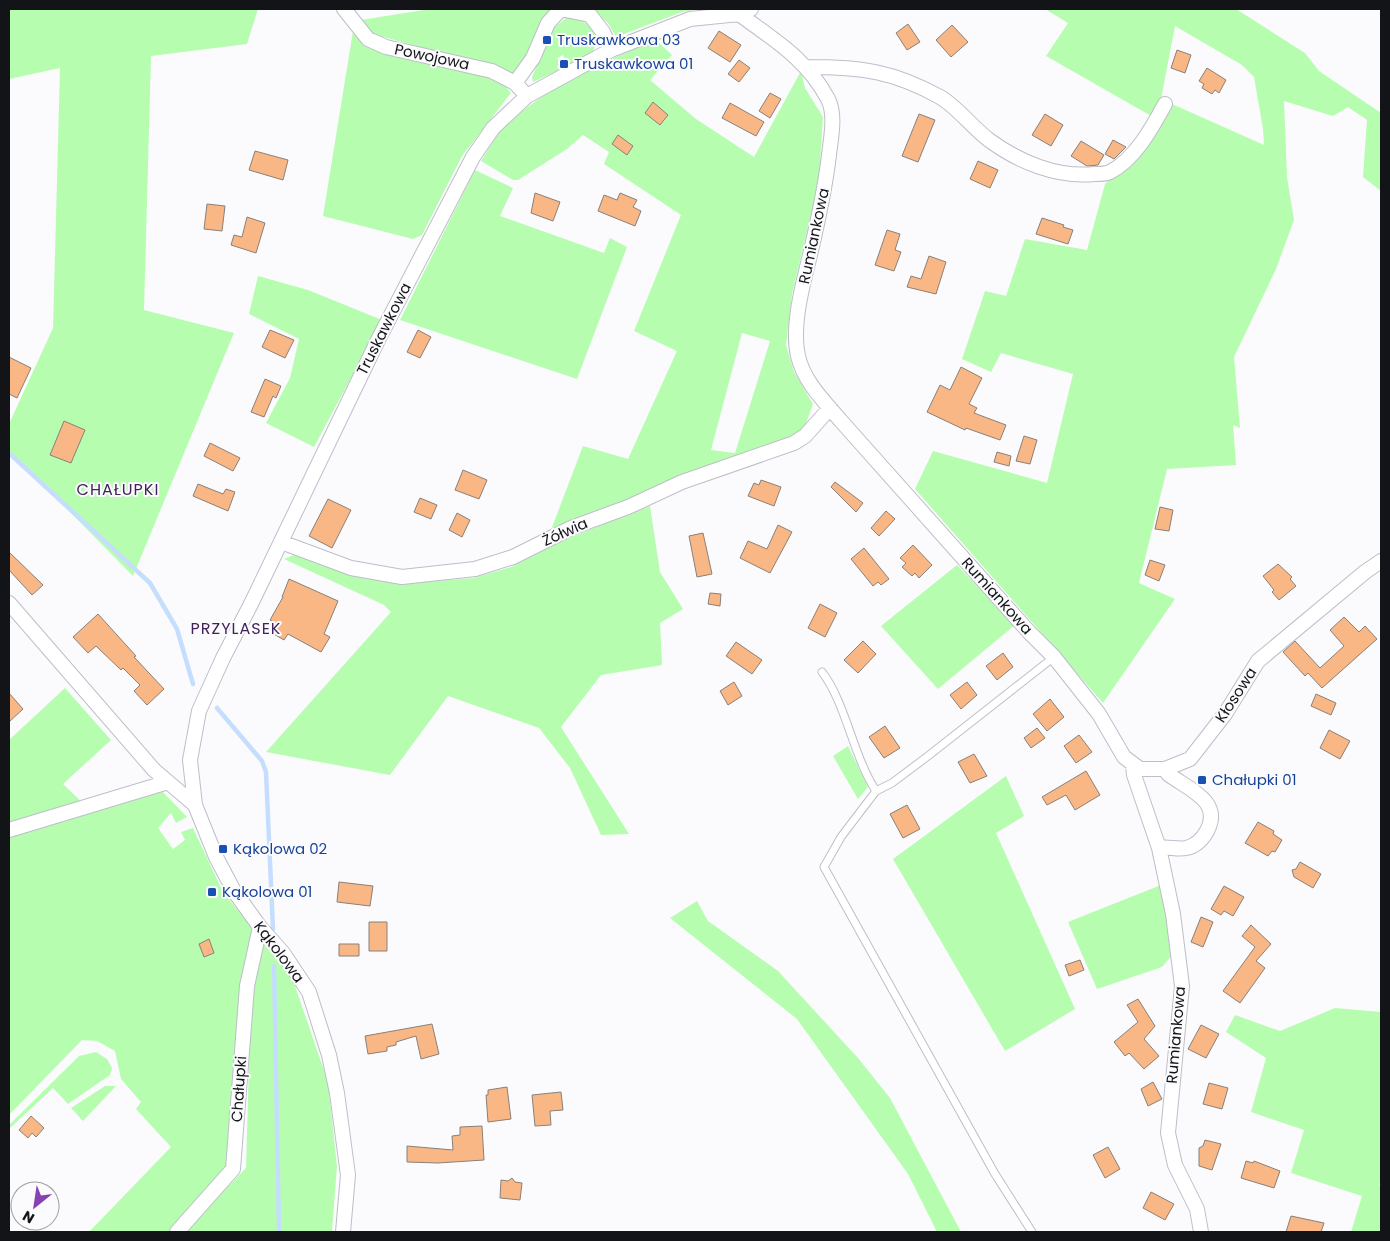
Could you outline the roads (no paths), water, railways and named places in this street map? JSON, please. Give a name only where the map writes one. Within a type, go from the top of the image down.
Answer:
[{"type":"street","name":"Powojowa","points":[[344,9],[368,39],[386,47],[492,71],[515,83],[527,96]]},
{"type":"street","points":[[515,83],[533,58],[548,22],[561,9],[590,16],[603,32],[611,50]]},
{"type":"street","name":"Truskawkowa","points":[[196,805],[190,760],[199,711],[222,658],[281,542],[378,340],[473,156],[493,128],[527,96],[611,50],[690,19],[745,11]]},
{"type":"street","name":"Rumiankowa","points":[[745,11],[808,67],[829,100],[833,118],[825,188],[800,298],[797,333],[798,355],[808,379],[830,408],[1029,632],[1054,657],[1099,714],[1124,757],[1133,765],[1134,775],[1159,848],[1172,914],[1182,986],[1168,1134],[1176,1165],[1197,1209],[1201,1232]]},
{"type":"street","points":[[808,67],[872,70],[897,78],[942,98],[990,141],[1015,156],[1044,169],[1066,175],[1109,173],[1127,159],[1142,141],[1165,104]]},
{"type":"street","name":"Żółwia","points":[[281,542],[351,568],[402,577],[476,569],[513,557],[571,528],[628,507],[682,482],[794,443],[805,436],[830,408]]},
{"type":"street","name":"Kłosowa","points":[[1133,765],[1146,769],[1165,769],[1190,759],[1225,714],[1258,661],[1365,572],[1381,562]]},
{"type":"street","name":"Kąkolowa","points":[[9,604],[154,770],[196,805],[224,873],[234,892],[260,927],[283,952],[309,992],[329,1055],[337,1093],[348,1175],[343,1232]]},
{"type":"street","points":[[1159,848],[1166,846],[1180,849],[1198,843],[1206,832],[1212,818],[1211,811],[1204,799],[1168,774],[1165,769]]},
{"type":"street","points":[[9,830],[168,782]]},
{"type":"street","name":"Chałupki","points":[[177,1232],[233,1169],[247,986],[260,927]]},
{"type":"lane","points":[[1032,1232],[995,1174],[824,867],[841,837],[876,791],[892,783],[1054,657]]},
{"type":"lane","points":[[822,672],[831,687],[861,763],[876,791]]},
{"type":"waterway","points":[[9,453],[150,583],[177,629],[193,684]]},
{"type":"waterway","points":[[217,708],[262,761],[266,772],[273,929]]},
{"type":"waterway","points":[[274,966],[279,1232]]},
{"type":"place","name":"Truskawkowa 03","points":[[547,40]]},
{"type":"place","name":"Truskawkowa 01","points":[[564,64]]},
{"type":"place","name":"Chałupki 01","points":[[1202,780]]},
{"type":"place","name":"Kąkolowa 02","points":[[223,849]]},
{"type":"place","name":"Kąkolowa 01","points":[[212,892]]},
{"type":"district","name":"CHAŁUPKI","points":[[118,489]]},
{"type":"district","name":"PRZYLASEK","points":[[236,628]]}]
